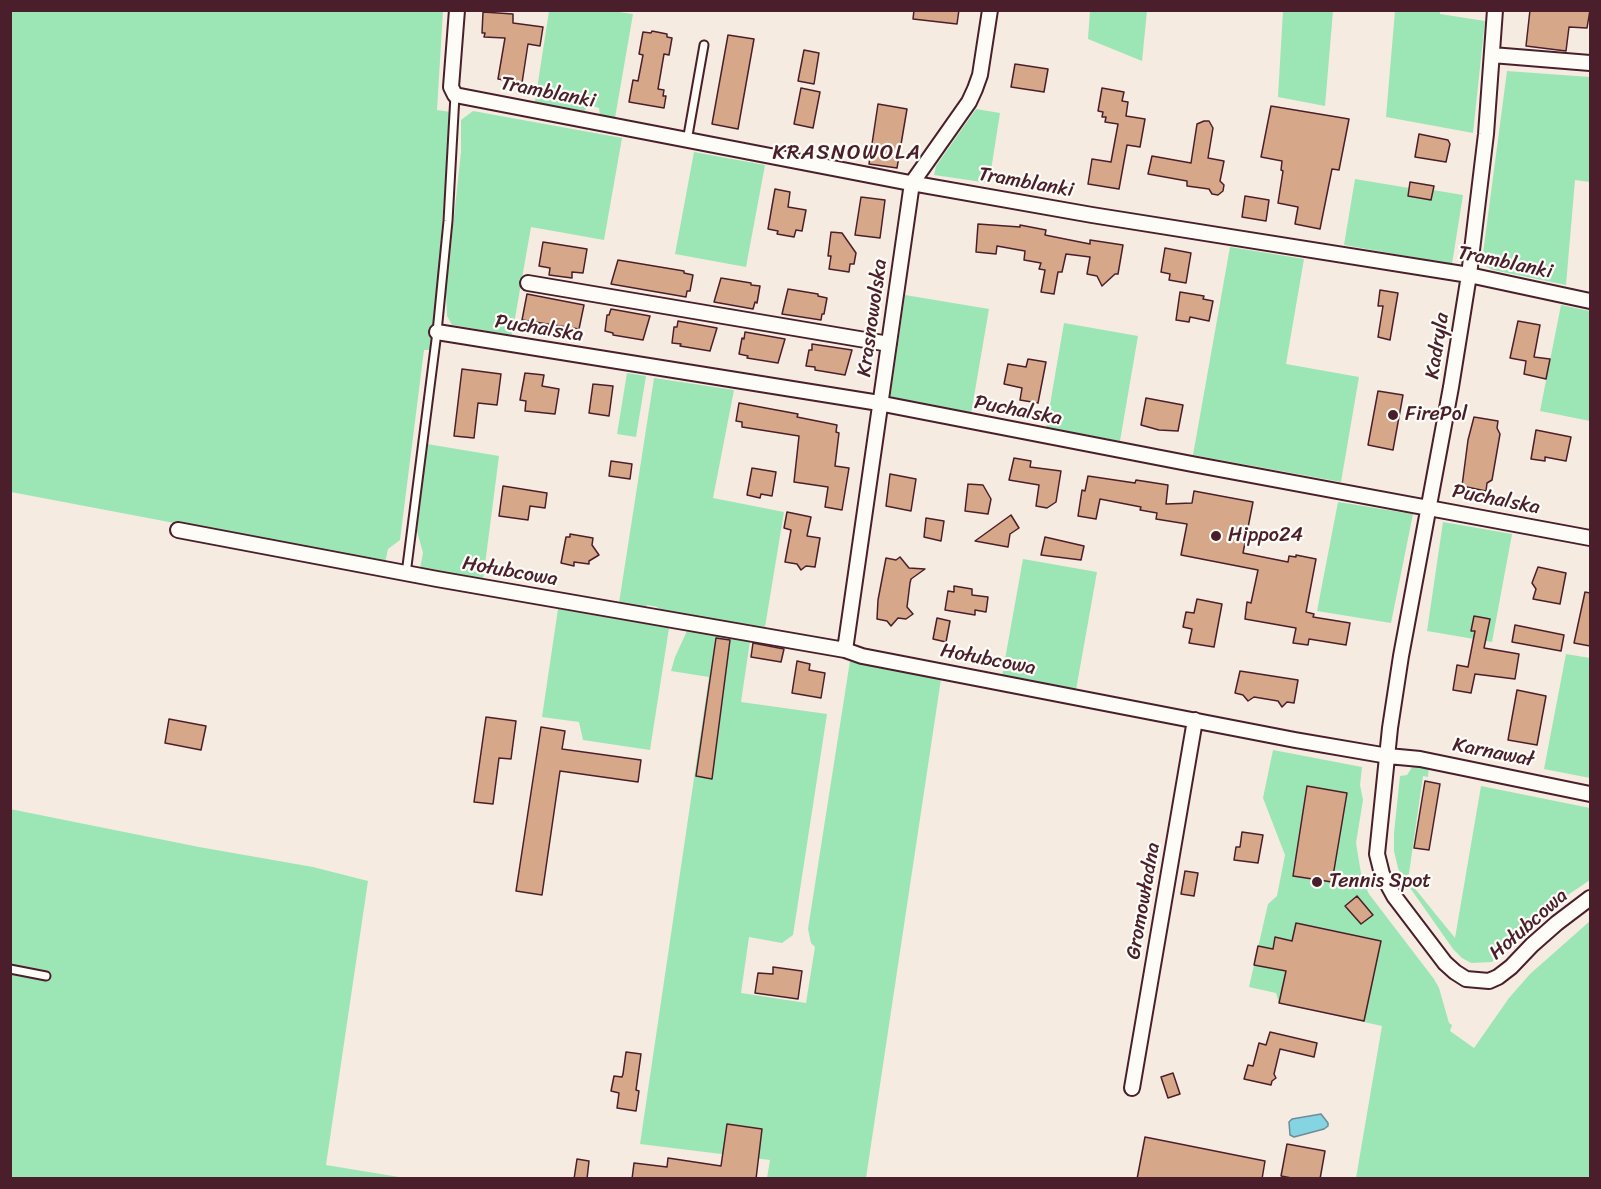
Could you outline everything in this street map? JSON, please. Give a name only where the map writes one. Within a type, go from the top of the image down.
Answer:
[{"type":"street","points":[[455,95],[452,87],[457,10]]},
{"type":"street","name":"Krasnowolska","points":[[846,650],[912,183],[969,102],[975,89],[980,75],[990,10]]},
{"type":"street","name":"Kadryla","points":[[1388,756],[1401,656],[1469,275],[1486,134],[1495,10]]},
{"type":"street","points":[[1492,55],[1590,63]]},
{"type":"street","name":"Tramblanki","points":[[455,95],[912,183],[1104,217],[1469,275],[1590,301]]},
{"type":"street","points":[[528,283],[889,344]]},
{"type":"street","name":"Puchalska","points":[[437,332],[880,404],[1590,538]]},
{"type":"street","name":"Hołubcowa","points":[[178,530],[406,574],[846,650],[862,656],[1388,756],[1377,844],[1380,868],[1394,897],[1445,963],[1467,979],[1489,981],[1498,977],[1557,923],[1590,898]]},
{"type":"street","name":"Gromowładna","points":[[1132,1088],[1195,720]]},
{"type":"street","name":"Karnawał","points":[[1388,756],[1420,759],[1590,794]]},
{"type":"lane","points":[[687,141],[704,45]]},
{"type":"lane","points":[[406,574],[437,332],[448,221],[455,95]]},
{"type":"lane","points":[[10,969],[46,976]]},
{"type":"green space","points":[[605,10],[633,14],[615,118],[600,115],[599,108],[589,105],[584,111],[535,102],[549,11]]},
{"type":"green space","points":[[10,11],[443,11],[437,110],[451,112],[432,350],[424,350],[400,540],[388,549],[385,563],[11,492]]},
{"type":"green space","points":[[1090,11],[1147,11],[1142,61],[1088,39]]},
{"type":"green space","points":[[1283,11],[1333,11],[1325,106],[1278,97]]},
{"type":"green space","points":[[1395,11],[1440,11],[1440,14],[1485,21],[1473,133],[1386,117]]},
{"type":"green space","points":[[1507,71],[1590,77],[1590,182],[1575,180],[1566,285],[1493,270],[1482,261]]},
{"type":"green space","points":[[976,109],[1000,113],[989,183],[934,175],[936,166]]},
{"type":"green space","points":[[473,111],[622,138],[604,240],[531,227],[512,335],[452,325],[447,316],[446,291],[461,152],[461,120]]},
{"type":"green space","points":[[694,152],[765,165],[746,267],[675,254]]},
{"type":"green space","points":[[1355,179],[1463,195],[1452,264],[1344,245]]},
{"type":"green space","points":[[1230,247],[1304,259],[1286,364],[1359,377],[1341,482],[1193,455]]},
{"type":"green space","points":[[905,295],[989,309],[971,414],[890,399]]},
{"type":"green space","points":[[1561,305],[1590,311],[1590,421],[1540,411]]},
{"type":"green space","points":[[1064,323],[1138,336],[1120,441],[1046,428]]},
{"type":"green space","points":[[627,373],[646,376],[636,437],[617,434]]},
{"type":"green space","points":[[654,378],[734,390],[713,498],[784,512],[765,627],[719,620],[717,622],[663,612],[657,607],[647,605],[645,608],[619,603]]},
{"type":"green space","points":[[427,444],[499,456],[483,580],[420,569],[423,553],[417,531]]},
{"type":"green space","points":[[1338,502],[1413,514],[1391,623],[1317,611]]},
{"type":"green space","points":[[1443,522],[1512,534],[1492,642],[1427,631]]},
{"type":"green space","points":[[1023,559],[1097,572],[1076,690],[1002,676]]},
{"type":"green space","points":[[558,609],[669,628],[650,750],[583,740],[579,722],[542,717]]},
{"type":"green space","points":[[687,631],[750,641],[741,702],[827,714],[793,935],[782,943],[749,937],[741,993],[806,1003],[815,947],[811,943],[808,929],[850,661],[941,679],[866,1178],[767,1178],[770,1160],[640,1144],[709,677],[671,671]]},
{"type":"green space","points":[[1566,654],[1590,658],[1590,778],[1544,769]]},
{"type":"green space","points":[[1273,750],[1362,767],[1360,785],[1363,800],[1356,843],[1362,879],[1369,894],[1434,979],[1439,988],[1449,1023],[1452,1025],[1450,1031],[1474,1048],[1509,998],[1530,974],[1590,921],[1590,1178],[1356,1178],[1382,1026],[1279,1003],[1276,993],[1249,987],[1268,904],[1277,896],[1285,855],[1263,798]]},
{"type":"green space","points":[[1421,763],[1429,765],[1428,777],[1423,776],[1408,880],[1455,938],[1481,786],[1590,808],[1590,880],[1556,903],[1523,930],[1492,962],[1471,963],[1453,949],[1398,868],[1394,851],[1394,833],[1400,776],[1407,775],[1413,766],[1420,768]]},
{"type":"green space","points":[[10,809],[313,867],[368,881],[326,1165],[405,1178],[11,1178]]},
{"type":"water","points":[[1321,1114],[1328,1123],[1324,1129],[1294,1137],[1290,1135],[1289,1122],[1292,1119]]},
{"type":"building","points":[[914,10],[959,10],[957,24],[913,19]]},
{"type":"building","points":[[1530,10],[1590,10],[1587,28],[1569,27],[1566,51],[1526,46]]},
{"type":"building","points":[[483,12],[513,14],[513,23],[543,27],[540,46],[528,44],[522,83],[498,79],[505,38],[484,37],[485,33],[482,33]]},
{"type":"building","points":[[652,31],[667,34],[667,37],[672,38],[669,55],[664,54],[658,89],[664,90],[663,96],[666,96],[664,108],[629,102],[633,80],[638,81],[643,55],[639,54],[643,32],[651,33]]},
{"type":"building","points":[[728,35],[754,39],[738,129],[712,124]]},
{"type":"building","points":[[804,50],[819,53],[814,84],[798,81]]},
{"type":"building","points":[[1015,64],[1048,69],[1044,92],[1011,87]]},
{"type":"building","points":[[801,88],[820,92],[813,128],[794,124]]},
{"type":"building","points":[[1102,88],[1124,92],[1122,101],[1128,102],[1126,116],[1145,119],[1140,147],[1127,145],[1119,189],[1088,184],[1092,159],[1111,162],[1118,124],[1105,122],[1106,117],[1102,117],[1103,112],[1098,111]]},
{"type":"building","points":[[878,104],[907,109],[897,168],[869,164]]},
{"type":"building","points":[[1271,106],[1349,119],[1339,170],[1332,169],[1320,229],[1295,224],[1298,207],[1278,203],[1283,171],[1281,170],[1282,161],[1261,157]]},
{"type":"building","points":[[1209,121],[1213,128],[1208,158],[1224,161],[1220,181],[1224,185],[1223,191],[1218,195],[1212,194],[1209,189],[1187,186],[1187,181],[1148,174],[1152,156],[1191,163],[1197,124]]},
{"type":"building","points":[[1419,134],[1448,140],[1450,144],[1446,162],[1415,157]]},
{"type":"building","points":[[1410,182],[1434,186],[1431,200],[1408,196]]},
{"type":"building","points":[[775,189],[790,192],[788,207],[806,210],[802,231],[796,230],[794,237],[777,234],[778,231],[768,229]]},
{"type":"building","points":[[1245,196],[1269,200],[1266,221],[1242,217]]},
{"type":"building","points":[[861,197],[885,200],[880,238],[855,235]]},
{"type":"building","points":[[978,224],[1020,227],[1020,225],[1046,230],[1045,235],[1090,244],[1090,240],[1123,245],[1118,274],[1102,286],[1097,276],[1087,274],[1090,257],[1066,254],[1062,272],[1058,272],[1054,294],[1041,292],[1045,270],[1039,269],[1041,263],[1024,260],[1025,251],[997,246],[996,254],[976,252]]},
{"type":"building","points":[[831,232],[842,233],[856,253],[854,264],[850,264],[849,272],[829,269]]},
{"type":"building","points":[[543,242],[587,249],[583,273],[572,272],[572,278],[549,275],[550,268],[539,266]]},
{"type":"building","points":[[1165,248],[1191,253],[1186,283],[1169,280],[1170,274],[1161,272]]},
{"type":"building","points":[[618,260],[684,271],[684,273],[693,275],[690,291],[687,291],[686,297],[611,284]]},
{"type":"building","points":[[721,278],[760,286],[757,303],[755,302],[753,309],[714,302]]},
{"type":"building","points":[[788,289],[818,294],[818,296],[827,298],[821,320],[782,314]]},
{"type":"building","points":[[1380,290],[1398,293],[1390,340],[1378,337],[1383,306],[1378,306]]},
{"type":"building","points":[[1180,292],[1204,296],[1203,299],[1213,301],[1209,321],[1190,317],[1189,322],[1176,320]]},
{"type":"building","points":[[527,294],[584,305],[579,329],[522,320]]},
{"type":"building","points":[[611,309],[650,316],[643,340],[613,335],[605,331],[607,315]]},
{"type":"building","points":[[678,321],[717,328],[710,351],[672,343],[674,327],[677,327]]},
{"type":"building","points":[[1518,321],[1540,325],[1534,357],[1550,359],[1546,379],[1524,374],[1526,361],[1510,358]]},
{"type":"building","points":[[745,332],[785,339],[778,363],[747,358],[748,356],[739,354]]},
{"type":"building","points":[[812,344],[852,350],[845,375],[815,370],[815,367],[806,366]]},
{"type":"building","points":[[1028,359],[1046,362],[1038,403],[1020,400],[1022,388],[1004,384],[1008,364],[1026,367]]},
{"type":"building","points":[[462,369],[501,374],[497,405],[478,403],[474,438],[454,436]]},
{"type":"building","points":[[525,373],[544,375],[542,386],[559,389],[555,414],[525,411],[526,401],[520,400]]},
{"type":"building","points":[[593,384],[613,386],[609,416],[589,413]]},
{"type":"building","points":[[1378,391],[1403,395],[1393,450],[1368,445]]},
{"type":"building","points":[[1146,398],[1183,405],[1178,431],[1159,430],[1141,425]]},
{"type":"building","points":[[739,403],[798,414],[797,417],[837,425],[836,432],[839,433],[835,466],[849,468],[842,510],[825,507],[828,487],[794,482],[799,436],[742,427],[742,422],[736,421]]},
{"type":"building","points":[[1474,417],[1498,421],[1497,428],[1500,434],[1492,480],[1487,483],[1486,491],[1462,486],[1468,440]]},
{"type":"building","points":[[1536,430],[1571,437],[1566,461],[1545,457],[1545,461],[1531,459]]},
{"type":"building","points":[[1014,458],[1031,461],[1030,467],[1061,471],[1056,502],[1047,508],[1036,506],[1039,485],[1009,480]]},
{"type":"building","points":[[611,461],[632,464],[630,479],[609,476]]},
{"type":"building","points":[[752,468],[776,472],[772,496],[761,494],[760,498],[747,495]]},
{"type":"building","points":[[890,474],[916,479],[911,511],[886,506]]},
{"type":"building","points":[[1088,476],[1168,485],[1166,504],[1192,503],[1194,491],[1253,502],[1243,553],[1288,562],[1289,556],[1296,557],[1296,555],[1316,559],[1306,612],[1314,614],[1313,617],[1350,623],[1346,645],[1309,639],[1308,645],[1293,643],[1296,628],[1245,619],[1247,602],[1251,603],[1258,570],[1181,555],[1187,524],[1156,519],[1157,513],[1140,510],[1141,507],[1100,499],[1096,519],[1078,516],[1082,490],[1085,491]]},
{"type":"building","points":[[968,484],[983,485],[991,499],[988,514],[965,511]]},
{"type":"building","points":[[503,486],[547,493],[545,508],[530,506],[528,520],[499,516]]},
{"type":"building","points":[[787,512],[811,517],[807,536],[820,538],[815,567],[806,566],[801,570],[797,564],[785,562],[791,530],[784,528]]},
{"type":"building","points":[[1011,515],[1019,528],[1010,534],[1008,547],[975,541]]},
{"type":"building","points":[[926,518],[944,521],[941,541],[924,537]]},
{"type":"building","points":[[570,534],[593,538],[592,545],[599,555],[589,561],[589,564],[574,562],[574,566],[561,563],[566,537],[570,537]]},
{"type":"building","points":[[1045,537],[1084,546],[1081,560],[1041,555]]},
{"type":"building","points":[[900,557],[909,568],[925,569],[911,579],[907,607],[913,614],[906,619],[898,618],[891,626],[887,621],[877,619],[878,600],[886,558],[896,560]]},
{"type":"building","points":[[1538,567],[1566,573],[1560,604],[1533,599],[1536,589],[1532,583]]},
{"type":"building","points":[[954,586],[972,589],[972,595],[988,597],[986,612],[975,610],[975,615],[945,610],[948,591],[954,592]]},
{"type":"building","points":[[1585,592],[1590,593],[1590,646],[1574,643]]},
{"type":"building","points":[[1197,599],[1222,604],[1214,647],[1189,643],[1192,629],[1183,627],[1186,612],[1194,613]]},
{"type":"building","points":[[1474,616],[1490,619],[1484,648],[1519,654],[1515,679],[1475,674],[1471,693],[1453,690],[1457,665],[1468,667],[1475,631],[1471,631]]},
{"type":"building","points":[[937,618],[950,621],[946,642],[933,639]]},
{"type":"building","points":[[1515,625],[1564,635],[1561,651],[1512,642]]},
{"type":"building","points":[[716,638],[730,640],[712,779],[696,776]]},
{"type":"building","points":[[753,643],[784,649],[781,662],[751,657]]},
{"type":"building","points":[[797,661],[810,664],[809,670],[825,673],[821,698],[792,693]]},
{"type":"building","points":[[1240,671],[1298,680],[1294,703],[1287,702],[1282,707],[1278,701],[1254,697],[1248,701],[1243,695],[1235,693]]},
{"type":"building","points":[[1517,690],[1546,696],[1537,745],[1508,740]]},
{"type":"building","points":[[486,717],[516,721],[511,759],[499,758],[493,804],[474,802]]},
{"type":"building","points":[[169,719],[206,726],[201,750],[165,743]]},
{"type":"building","points":[[541,727],[565,731],[562,749],[641,760],[638,782],[560,771],[542,895],[516,891]]},
{"type":"building","points":[[1425,781],[1440,784],[1429,850],[1414,848]]},
{"type":"building","points":[[1307,786],[1347,793],[1332,882],[1293,876]]},
{"type":"building","points":[[1242,832],[1263,835],[1258,863],[1234,860],[1236,847],[1240,847]]},
{"type":"building","points":[[1185,871],[1198,873],[1194,896],[1181,894]]},
{"type":"building","points":[[1357,896],[1373,915],[1361,924],[1345,906]]},
{"type":"building","points":[[1296,923],[1381,941],[1364,1021],[1279,1003],[1286,971],[1254,965],[1258,946],[1273,949],[1275,937],[1292,941]]},
{"type":"building","points":[[773,967],[802,971],[798,999],[755,993],[758,973],[773,974]]},
{"type":"building","points":[[1270,1032],[1317,1043],[1314,1057],[1280,1049],[1274,1074],[1276,1078],[1271,1085],[1244,1079],[1248,1065],[1253,1066],[1259,1043],[1266,1045]]},
{"type":"building","points":[[626,1052],[641,1054],[636,1090],[639,1091],[636,1111],[617,1108],[619,1093],[611,1091],[614,1076],[622,1077]]},
{"type":"building","points":[[1173,1073],[1180,1094],[1168,1098],[1161,1077]]},
{"type":"building","points":[[727,1124],[762,1129],[756,1179],[632,1179],[634,1163],[667,1167],[668,1158],[721,1166]]},
{"type":"building","points":[[1145,1137],[1265,1161],[1262,1179],[1137,1179]]},
{"type":"building","points":[[1287,1144],[1325,1151],[1320,1179],[1281,1176]]},
{"type":"building","points":[[577,1159],[589,1161],[587,1179],[574,1179]]},
{"type":"place","name":"FirePol","points":[[1393,415]]},
{"type":"place","name":"Hippo24","points":[[1216,536]]},
{"type":"place","name":"Tennis Spot","points":[[1317,882]]},
{"type":"district","name":"KRASNOWOLA","points":[[847,154]]}]
